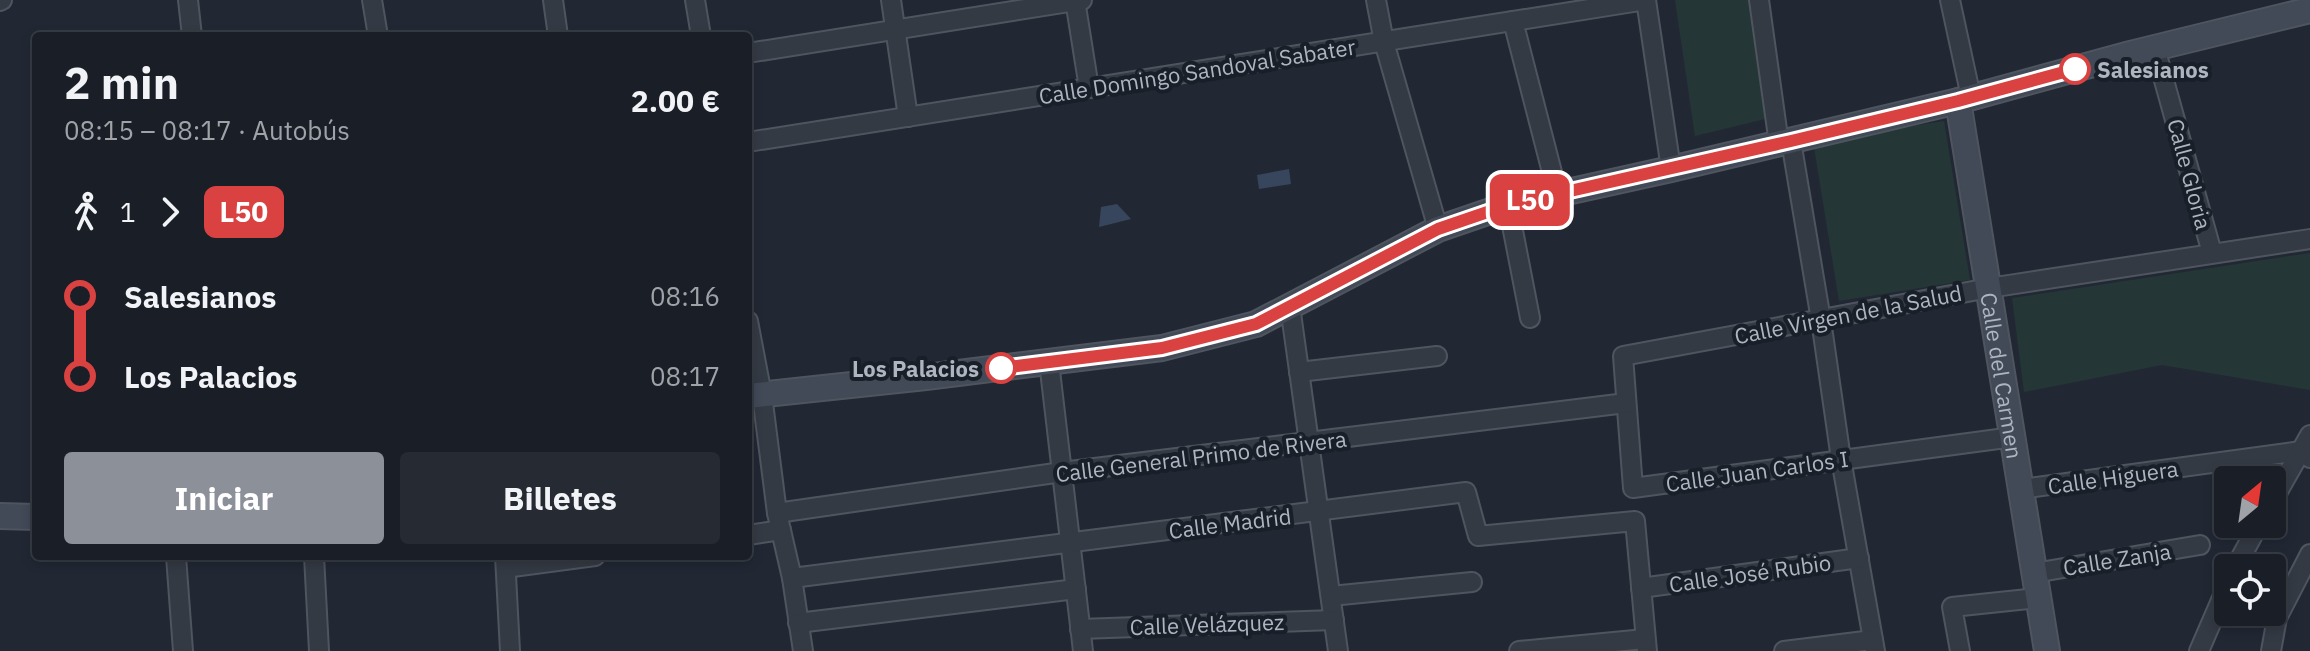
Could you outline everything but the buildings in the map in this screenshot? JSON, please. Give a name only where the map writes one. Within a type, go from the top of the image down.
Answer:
[{"type":"main road","points":[[755,396],[1162,348],[1256,324],[1438,229],[1508,205],[1965,99],[2155,48],[2310,12]]},
{"type":"main road","name":"Calle del Carmen","points":[[1965,99],[1989,288],[2047,651]]},
{"type":"main road","points":[[0,516],[32,517]]},
{"type":"street","points":[[188,0],[192,32]]},
{"type":"street","points":[[372,0],[377,32]]},
{"type":"street","points":[[553,0],[557,32]]},
{"type":"street","points":[[695,0],[700,32]]},
{"type":"street","points":[[891,0],[908,117]]},
{"type":"street","points":[[1075,0],[1089,88]]},
{"type":"street","points":[[752,52],[1082,0]]},
{"type":"street","points":[[1376,0],[1384,42],[1438,229]]},
{"type":"street","points":[[1646,0],[1671,169]]},
{"type":"street","name":"Calle Domingo Sandoval Sabater","points":[[752,141],[1646,0]]},
{"type":"street","points":[[1759,0],[1821,320],[1841,459],[1874,645],[1784,651]]},
{"type":"street","points":[[1950,0],[1965,99]]},
{"type":"street","points":[[1513,21],[1555,193]]},
{"type":"street","name":"Calle Gloria","points":[[2155,48],[2212,253]]},
{"type":"street","points":[[1508,205],[1530,318]]},
{"type":"street","name":"Calle Virgen de la Salud","points":[[1623,356],[1989,288],[2310,239]]},
{"type":"street","points":[[1290,306],[1338,651]]},
{"type":"street","points":[[1299,372],[1437,356]]},
{"type":"street","name":"Calle Juan Carlos I","points":[[1623,356],[1633,488],[2013,437]]},
{"type":"street","points":[[1049,362],[1080,629],[1077,650]]},
{"type":"street","points":[[752,364],[755,396],[792,578],[803,651]]},
{"type":"street","name":"Calle General Primo de Rivera","points":[[752,533],[779,522],[1062,472],[1626,403]]},
{"type":"street","points":[[2286,480],[2307,448]]},
{"type":"street","name":"Calle Higuera","points":[[2021,489],[2307,448]]},
{"type":"street","name":"Calle Madrid","points":[[792,578],[1466,492],[1478,536],[1635,521],[1641,588]]},
{"type":"street","name":"Calle Zanja","points":[[2034,573],[2200,545]]},
{"type":"street","points":[[2286,591],[2310,554]]},
{"type":"street","name":"Calle José Rubio","points":[[1641,588],[1859,558]]},
{"type":"street","points":[[176,560],[183,651]]},
{"type":"street","points":[[314,560],[319,651]]},
{"type":"street","points":[[510,651],[505,562],[535,560]]},
{"type":"street","points":[[1331,596],[1472,582]]},
{"type":"street","points":[[1519,651],[1646,645],[1641,588]]},
{"type":"street","points":[[798,623],[1076,589]]},
{"type":"street","name":"Calle Zanja","points":[[1960,651],[1952,607],[2038,598]]},
{"type":"street","points":[[2199,651],[2214,619]]},
{"type":"street","name":"Calle Velázquez","points":[[1080,629],[1334,620]]},
{"type":"street","points":[[2270,626],[2271,651]]},
{"type":"shaded area","points":[[1675,0],[1748,0],[1765,119],[1695,136]]},
{"type":"shaded area","points":[[1944,121],[1970,280],[1839,301],[1813,141]]},
{"type":"shaded area","points":[[2310,253],[2310,390],[2162,365],[2024,392],[2012,298]]},
{"type":"water","points":[[1289,169],[1291,184],[1259,189],[1257,175]]},
{"type":"water","points":[[1117,204],[1131,219],[1099,227],[1101,207]]},
{"type":"bus line","name":"L50","points":[[1001,368],[1162,348],[1256,324],[1438,229],[1508,205],[1958,101],[2075,69]]},
{"type":"place","name":"Salesianos","points":[[2075,69]]},
{"type":"place","name":"Los Palacios","points":[[1001,368]]}]
